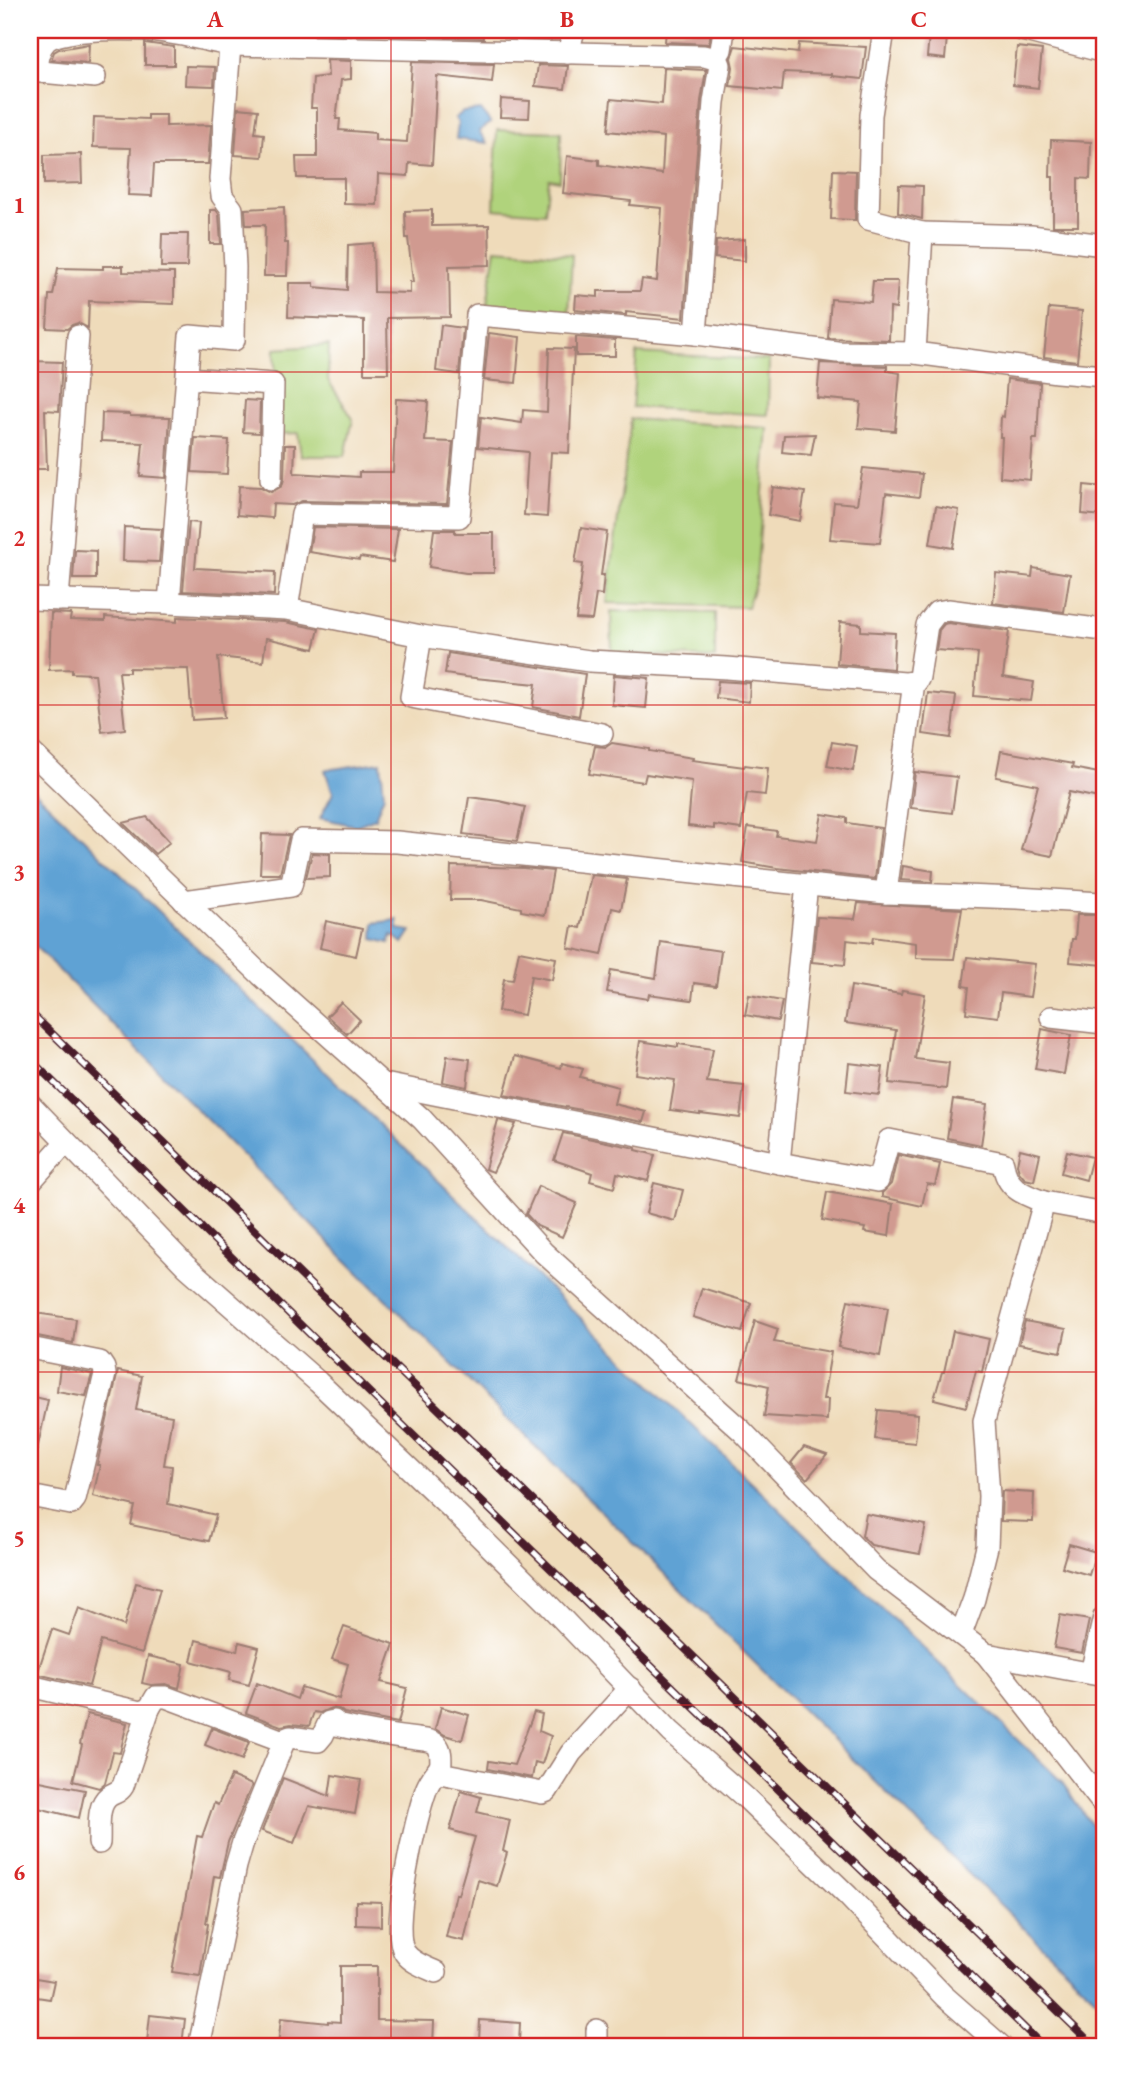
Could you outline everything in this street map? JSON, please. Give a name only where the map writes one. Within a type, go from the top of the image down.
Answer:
[{"type":"street","points":[[568,53],[574,30]]},
{"type":"street","points":[[715,58],[721,50],[724,30]]},
{"type":"street","points":[[884,30],[871,115],[868,219],[922,233],[1031,236],[1104,245]]},
{"type":"street","points":[[1022,30],[1104,52]]},
{"type":"street","points":[[95,77],[33,71],[38,54],[46,41],[71,31],[166,32],[230,45],[715,58],[720,65],[714,102],[696,334]]},
{"type":"street","points":[[169,603],[190,335],[234,340],[235,267],[232,209],[222,197],[220,179],[230,45]]},
{"type":"street","points":[[915,353],[922,233]]},
{"type":"street","points":[[287,609],[302,514],[459,517],[477,315],[696,334],[837,352],[915,353],[1104,376]]},
{"type":"street","points":[[58,600],[78,336]]},
{"type":"street","points":[[187,378],[273,384],[271,479]]},
{"type":"street","points":[[30,599],[287,609],[421,636],[589,661],[914,682]]},
{"type":"street","points":[[886,893],[914,682],[922,667],[927,625],[937,612],[948,610],[988,614],[1104,630]]},
{"type":"street","points":[[421,636],[411,697],[602,734]]},
{"type":"street","points":[[30,751],[261,975],[422,1119],[544,1253],[742,1431],[876,1570],[986,1654],[1104,1805]]},
{"type":"street","points":[[184,901],[291,886],[301,840],[397,842],[886,893],[1101,903]]},
{"type":"street","points":[[779,1163],[807,884]]},
{"type":"street","points":[[1051,1017],[1104,1023]]},
{"type":"street","points":[[384,1084],[878,1181],[889,1140],[1003,1163],[1005,1177],[1023,1195],[1044,1202],[1104,1213]]},
{"type":"street","points":[[30,1104],[186,1266],[318,1382],[450,1507],[671,1732],[747,1799],[848,1896],[944,1996],[1002,2047]]},
{"type":"street","points":[[30,1182],[66,1142]]},
{"type":"street","points":[[961,1634],[974,1599],[987,1547],[989,1496],[984,1421],[1044,1202]]},
{"type":"street","points":[[30,1348],[100,1362],[105,1374],[75,1499],[71,1504],[30,1496]]},
{"type":"street","points":[[986,1654],[1098,1674],[1104,1617]]},
{"type":"street","points":[[30,1686],[135,1712],[144,1713],[149,1709]]},
{"type":"street","points":[[440,1768],[445,1774],[542,1793],[547,1791],[571,1753],[630,1688]]},
{"type":"street","points":[[99,1843],[100,1810],[107,1798],[119,1792],[123,1786],[156,1696],[166,1696],[283,1741]]},
{"type":"street","points":[[199,2047],[240,1852],[283,1741],[290,1737],[318,1741],[329,1722],[334,1721],[336,1725],[382,1735],[429,1740],[439,1748],[440,1768],[430,1783],[421,1808],[399,1923],[399,1941],[404,1953],[416,1963],[436,1972]]},
{"type":"green space","points":[[497,130],[561,132],[560,181],[549,179],[545,213],[494,209]]},
{"type":"green space","points":[[496,249],[572,255],[569,316],[486,310]]},
{"type":"green space","points":[[329,345],[328,380],[353,419],[345,456],[301,456],[298,433],[276,434],[275,349]]},
{"type":"green space","points":[[637,353],[769,360],[768,415],[632,407]]},
{"type":"green space","points":[[631,419],[768,428],[756,581],[747,607],[607,603]]},
{"type":"green space","points":[[611,611],[715,613],[715,658],[612,653]]},
{"type":"water","points":[[481,110],[491,123],[479,131],[487,143],[456,139],[458,123],[455,118],[463,112]]},
{"type":"water","points":[[381,762],[384,795],[375,818],[356,826],[320,818],[333,793],[325,770]]},
{"type":"water","points":[[30,787],[1061,1781],[1104,1843],[1104,2007],[343,1257],[30,941]]},
{"type":"water","points":[[398,920],[398,929],[411,931],[403,943],[392,935],[389,943],[373,939],[374,923]]},
{"type":"building","points":[[326,30],[351,30],[351,35],[326,34]]},
{"type":"building","points":[[445,30],[483,30],[483,38],[446,37]]},
{"type":"building","points":[[541,30],[561,30],[558,39],[540,39]]},
{"type":"building","points":[[666,30],[711,30],[709,44],[665,42]]},
{"type":"building","points":[[929,35],[947,37],[945,59],[927,57]]},
{"type":"building","points":[[145,43],[174,47],[174,65],[145,65]]},
{"type":"building","points":[[799,43],[866,47],[862,79],[832,74],[784,72],[782,91],[730,86],[733,67],[731,58],[735,46],[798,53]]},
{"type":"building","points":[[89,44],[88,63],[51,60],[54,52],[59,49]]},
{"type":"building","points":[[1017,47],[1042,50],[1038,88],[1013,85]]},
{"type":"building","points":[[327,60],[351,61],[351,79],[341,80],[336,119],[340,119],[339,130],[375,133],[375,140],[407,142],[412,62],[494,64],[492,82],[437,76],[432,165],[409,163],[408,176],[378,174],[377,205],[344,204],[344,178],[297,178],[296,157],[317,157],[317,108],[311,108],[313,78],[328,76]]},
{"type":"building","points":[[538,65],[568,66],[565,89],[535,86]]},
{"type":"building","points":[[186,66],[215,67],[214,86],[185,85]]},
{"type":"building","points":[[664,68],[706,70],[701,101],[684,318],[575,310],[576,295],[598,297],[598,291],[640,291],[642,279],[657,281],[662,208],[630,205],[631,201],[563,193],[567,156],[599,160],[599,165],[662,174],[664,137],[608,131],[611,99],[662,104]]},
{"type":"building","points":[[501,99],[530,101],[529,118],[500,117]]},
{"type":"building","points":[[238,108],[258,110],[255,133],[264,134],[262,157],[235,155]]},
{"type":"building","points":[[148,115],[166,115],[166,126],[211,125],[208,164],[154,164],[152,196],[128,195],[131,148],[93,147],[94,117],[148,119]]},
{"type":"building","points":[[1051,140],[1091,142],[1090,179],[1078,178],[1078,226],[1053,226]]},
{"type":"building","points":[[81,154],[82,183],[44,184],[44,155]]},
{"type":"building","points":[[833,170],[856,171],[855,220],[831,219]]},
{"type":"building","points":[[899,185],[923,186],[922,219],[898,213]]},
{"type":"building","points":[[284,207],[285,243],[288,243],[287,276],[264,276],[265,225],[246,225],[245,209]]},
{"type":"building","points":[[210,210],[216,210],[219,214],[221,244],[210,244]]},
{"type":"building","points":[[432,210],[432,226],[489,225],[490,265],[449,266],[450,317],[387,318],[388,373],[364,373],[364,320],[288,317],[289,283],[314,283],[314,287],[347,290],[348,245],[373,243],[374,292],[410,293],[410,282],[413,282],[405,211]]},
{"type":"building","points":[[162,234],[188,234],[187,267],[161,267]]},
{"type":"building","points":[[745,239],[745,261],[715,258],[716,241]]},
{"type":"building","points":[[103,266],[123,266],[123,272],[174,273],[174,304],[89,301],[88,328],[78,323],[67,329],[47,328],[49,295],[53,295],[58,268],[103,269]]},
{"type":"building","points":[[873,281],[898,281],[896,309],[890,308],[889,340],[828,338],[831,299],[871,302]]},
{"type":"building","points":[[1049,308],[1082,311],[1077,361],[1044,357]]},
{"type":"building","points":[[441,325],[463,328],[459,374],[436,371]]},
{"type":"building","points":[[489,333],[520,337],[516,383],[484,380]]},
{"type":"building","points":[[576,337],[615,340],[615,356],[576,356]]},
{"type":"building","points":[[549,348],[574,349],[569,453],[551,452],[547,517],[524,515],[528,452],[478,447],[481,417],[522,423],[523,410],[547,412]]},
{"type":"building","points":[[30,361],[62,362],[59,411],[45,410],[47,469],[30,469]]},
{"type":"building","points":[[820,363],[887,366],[887,371],[900,373],[895,431],[858,428],[861,402],[817,398]]},
{"type":"building","points":[[1007,379],[1040,383],[1037,439],[1033,439],[1030,480],[1000,477],[1001,416],[1004,417]]},
{"type":"building","points":[[396,399],[428,401],[425,441],[453,442],[447,504],[302,501],[292,505],[273,504],[272,518],[237,515],[239,486],[261,487],[271,492],[282,486],[285,445],[295,445],[294,473],[359,477],[359,472],[393,472]]},
{"type":"building","points":[[245,400],[260,401],[259,433],[243,432]]},
{"type":"building","points":[[102,413],[170,417],[166,478],[140,476],[143,443],[101,441]]},
{"type":"building","points":[[815,434],[811,455],[782,452],[784,435]]},
{"type":"building","points":[[195,438],[229,440],[227,474],[192,472]]},
{"type":"building","points":[[863,468],[922,474],[919,497],[886,493],[880,543],[830,539],[834,502],[857,504]]},
{"type":"building","points":[[1084,485],[1104,487],[1104,516],[1082,514]]},
{"type":"building","points":[[773,487],[805,492],[800,521],[768,515]]},
{"type":"building","points":[[936,506],[959,510],[953,548],[930,544]]},
{"type":"building","points":[[189,522],[199,523],[195,568],[275,572],[274,595],[183,591]]},
{"type":"building","points":[[124,527],[162,529],[159,562],[123,561]]},
{"type":"building","points":[[313,527],[398,529],[393,562],[309,552]]},
{"type":"building","points":[[581,528],[607,532],[601,575],[604,575],[602,595],[596,594],[592,620],[576,619],[583,564],[575,563]]},
{"type":"building","points":[[434,530],[494,533],[494,573],[466,573],[429,567]]},
{"type":"building","points":[[75,550],[96,551],[96,579],[73,579]]},
{"type":"building","points":[[1033,568],[1070,574],[1064,612],[993,603],[996,573],[1032,577]]},
{"type":"building","points":[[51,613],[71,614],[70,620],[105,621],[105,617],[177,622],[177,617],[285,622],[319,629],[314,649],[266,638],[263,662],[218,657],[224,718],[192,720],[188,669],[129,668],[129,672],[119,672],[125,729],[102,732],[95,674],[72,673],[72,669],[49,670]]},
{"type":"building","points":[[840,622],[861,624],[861,631],[895,633],[893,669],[837,664]]},
{"type":"building","points":[[948,623],[1009,631],[1003,677],[1034,682],[1031,701],[974,696],[978,653],[936,650],[939,630]]},
{"type":"building","points":[[448,653],[585,674],[579,716],[533,707],[536,684],[445,674]]},
{"type":"building","points":[[614,675],[649,678],[646,708],[612,705]]},
{"type":"building","points":[[718,681],[750,683],[749,702],[716,698]]},
{"type":"building","points":[[928,693],[956,696],[951,738],[923,734]]},
{"type":"building","points":[[832,742],[857,746],[853,771],[827,766]]},
{"type":"building","points":[[612,743],[693,758],[692,760],[768,768],[765,795],[747,793],[741,829],[714,825],[714,829],[688,826],[692,781],[646,774],[644,782],[589,774],[595,746],[606,747]]},
{"type":"building","points":[[1001,751],[1073,764],[1072,768],[1104,774],[1104,799],[1069,792],[1052,856],[1021,850],[1038,785],[996,777]]},
{"type":"building","points":[[915,772],[957,777],[952,813],[911,808]]},
{"type":"building","points":[[469,797],[525,807],[517,841],[463,834]]},
{"type":"building","points":[[822,814],[847,818],[847,823],[881,828],[875,879],[742,862],[748,827],[777,831],[776,836],[817,841]]},
{"type":"building","points":[[147,817],[170,842],[155,854],[123,823]]},
{"type":"building","points":[[262,834],[289,835],[280,874],[260,874]]},
{"type":"building","points":[[312,853],[330,854],[330,877],[306,878]]},
{"type":"building","points":[[451,866],[553,871],[545,915],[481,900],[450,900]]},
{"type":"building","points":[[903,866],[933,871],[932,882],[901,880]]},
{"type":"building","points":[[591,875],[627,879],[621,910],[612,908],[602,955],[568,948],[572,926],[580,928]]},
{"type":"building","points":[[858,903],[962,909],[954,959],[916,958],[916,943],[873,937],[872,943],[847,940],[845,965],[812,962],[817,917],[855,919]]},
{"type":"building","points":[[1077,915],[1104,915],[1104,965],[1070,962]]},
{"type":"building","points":[[326,921],[362,929],[356,956],[320,948]]},
{"type":"building","points":[[661,942],[721,951],[716,986],[694,983],[692,1000],[649,994],[648,999],[607,992],[611,970],[656,978]]},
{"type":"building","points":[[519,951],[556,958],[552,980],[531,976],[524,1015],[498,1011],[504,979],[513,980]]},
{"type":"building","points":[[967,957],[1035,964],[1030,997],[1001,993],[998,1017],[966,1013],[969,987],[963,986]]},
{"type":"building","points":[[851,986],[901,994],[902,990],[925,994],[915,1059],[949,1063],[946,1089],[889,1083],[896,1030],[845,1023]]},
{"type":"building","points":[[749,995],[782,1001],[778,1021],[745,1015]]},
{"type":"building","points":[[341,1002],[360,1020],[347,1034],[327,1016]]},
{"type":"building","points":[[1042,1029],[1071,1035],[1064,1074],[1035,1069]]},
{"type":"building","points":[[640,1041],[713,1049],[707,1082],[744,1086],[740,1118],[670,1110],[675,1080],[635,1074]]},
{"type":"building","points":[[447,1056],[470,1059],[467,1087],[443,1082]]},
{"type":"building","points":[[515,1056],[561,1068],[562,1063],[583,1069],[580,1077],[618,1087],[614,1104],[646,1112],[643,1122],[504,1095]]},
{"type":"building","points":[[849,1063],[883,1067],[879,1095],[846,1091]]},
{"type":"building","points":[[953,1099],[987,1104],[981,1145],[947,1138]]},
{"type":"building","points":[[498,1120],[516,1124],[493,1172],[485,1169]]},
{"type":"building","points":[[563,1133],[636,1148],[655,1155],[648,1181],[617,1173],[614,1188],[590,1181],[592,1173],[554,1160]]},
{"type":"building","points":[[1020,1149],[1040,1154],[1034,1181],[1025,1179],[1019,1172],[1017,1164]]},
{"type":"building","points":[[1067,1151],[1092,1157],[1086,1180],[1061,1173]]},
{"type":"building","points":[[898,1155],[940,1164],[935,1185],[927,1184],[922,1206],[882,1197],[882,1193],[891,1184]]},
{"type":"building","points":[[654,1183],[683,1190],[675,1221],[646,1213]]},
{"type":"building","points":[[538,1186],[577,1203],[562,1237],[537,1226],[526,1214]]},
{"type":"building","points":[[827,1192],[893,1204],[889,1236],[864,1232],[865,1228],[822,1220]]},
{"type":"building","points":[[702,1288],[751,1303],[742,1332],[693,1317]]},
{"type":"building","points":[[848,1300],[888,1308],[880,1356],[838,1347]]},
{"type":"building","points":[[35,1313],[76,1319],[73,1343],[32,1335]]},
{"type":"building","points":[[755,1321],[778,1329],[774,1342],[831,1352],[823,1399],[828,1399],[827,1420],[764,1416],[769,1386],[739,1379]]},
{"type":"building","points":[[1025,1321],[1066,1329],[1061,1352],[1019,1344]]},
{"type":"building","points":[[953,1331],[989,1339],[982,1372],[976,1371],[966,1407],[934,1399],[944,1372]]},
{"type":"building","points":[[60,1367],[92,1374],[86,1396],[57,1391]]},
{"type":"building","points":[[118,1371],[142,1376],[136,1410],[172,1416],[164,1465],[172,1466],[168,1504],[216,1515],[209,1541],[131,1525],[135,1506],[93,1496],[100,1465],[97,1465]]},
{"type":"building","points":[[30,1396],[48,1400],[37,1450],[30,1449]]},
{"type":"building","points":[[878,1410],[918,1414],[915,1443],[875,1439]]},
{"type":"building","points":[[804,1447],[827,1455],[807,1479],[791,1463]]},
{"type":"building","points":[[1002,1491],[1034,1493],[1033,1522],[1001,1521]]},
{"type":"building","points":[[866,1514],[926,1525],[920,1554],[871,1545],[862,1536]]},
{"type":"building","points":[[1069,1544],[1096,1552],[1089,1575],[1062,1567]]},
{"type":"building","points":[[136,1583],[160,1589],[142,1653],[101,1641],[89,1686],[37,1674],[52,1629],[69,1635],[79,1608],[124,1626]]},
{"type":"building","points":[[1060,1615],[1089,1620],[1082,1653],[1054,1648]]},
{"type":"building","points":[[344,1627],[394,1644],[381,1682],[407,1688],[398,1723],[331,1708],[320,1713],[314,1712],[309,1726],[281,1726],[246,1713],[257,1683],[297,1699],[301,1687],[339,1699],[348,1664],[332,1659]]},
{"type":"building","points":[[196,1640],[237,1651],[239,1642],[259,1647],[249,1685],[229,1680],[231,1672],[191,1661]]},
{"type":"building","points":[[148,1656],[184,1664],[179,1688],[166,1684],[142,1683]]},
{"type":"building","points":[[441,1707],[469,1715],[462,1740],[435,1729]]},
{"type":"building","points":[[534,1712],[542,1714],[539,1731],[551,1736],[542,1764],[535,1762],[532,1778],[488,1769],[489,1761],[514,1765]]},
{"type":"building","points":[[87,1714],[127,1723],[120,1753],[113,1752],[105,1783],[99,1788],[73,1781]]},
{"type":"building","points":[[212,1728],[249,1742],[242,1760],[205,1745]]},
{"type":"building","points":[[332,1775],[361,1780],[355,1814],[309,1806],[294,1843],[262,1831],[283,1778],[329,1796]]},
{"type":"building","points":[[231,1776],[252,1785],[228,1842],[220,1877],[214,1876],[200,1976],[172,1972],[197,1836],[202,1837],[214,1803],[218,1805]]},
{"type":"building","points":[[30,1779],[85,1790],[79,1818],[30,1806]]},
{"type":"building","points":[[461,1791],[481,1797],[477,1812],[510,1820],[503,1851],[507,1853],[497,1886],[478,1880],[464,1941],[446,1937],[456,1894],[458,1895],[475,1837],[450,1830]]},
{"type":"building","points":[[356,1901],[381,1902],[381,1926],[356,1925]]},
{"type":"building","points":[[340,1966],[377,1966],[377,2020],[434,2021],[433,2047],[387,2047],[387,2044],[313,2039],[312,2047],[278,2047],[281,2018],[340,2022]]},
{"type":"building","points":[[30,1977],[54,1981],[50,1999],[30,1996]]},
{"type":"building","points":[[150,2015],[185,2019],[182,2046],[147,2042]]},
{"type":"building","points":[[480,2020],[520,2023],[519,2043],[479,2041]]},
{"type":"railway","points":[[30,1012],[1095,2047]]},
{"type":"railway","points":[[30,1059],[380,1403],[1044,2047]]}]
